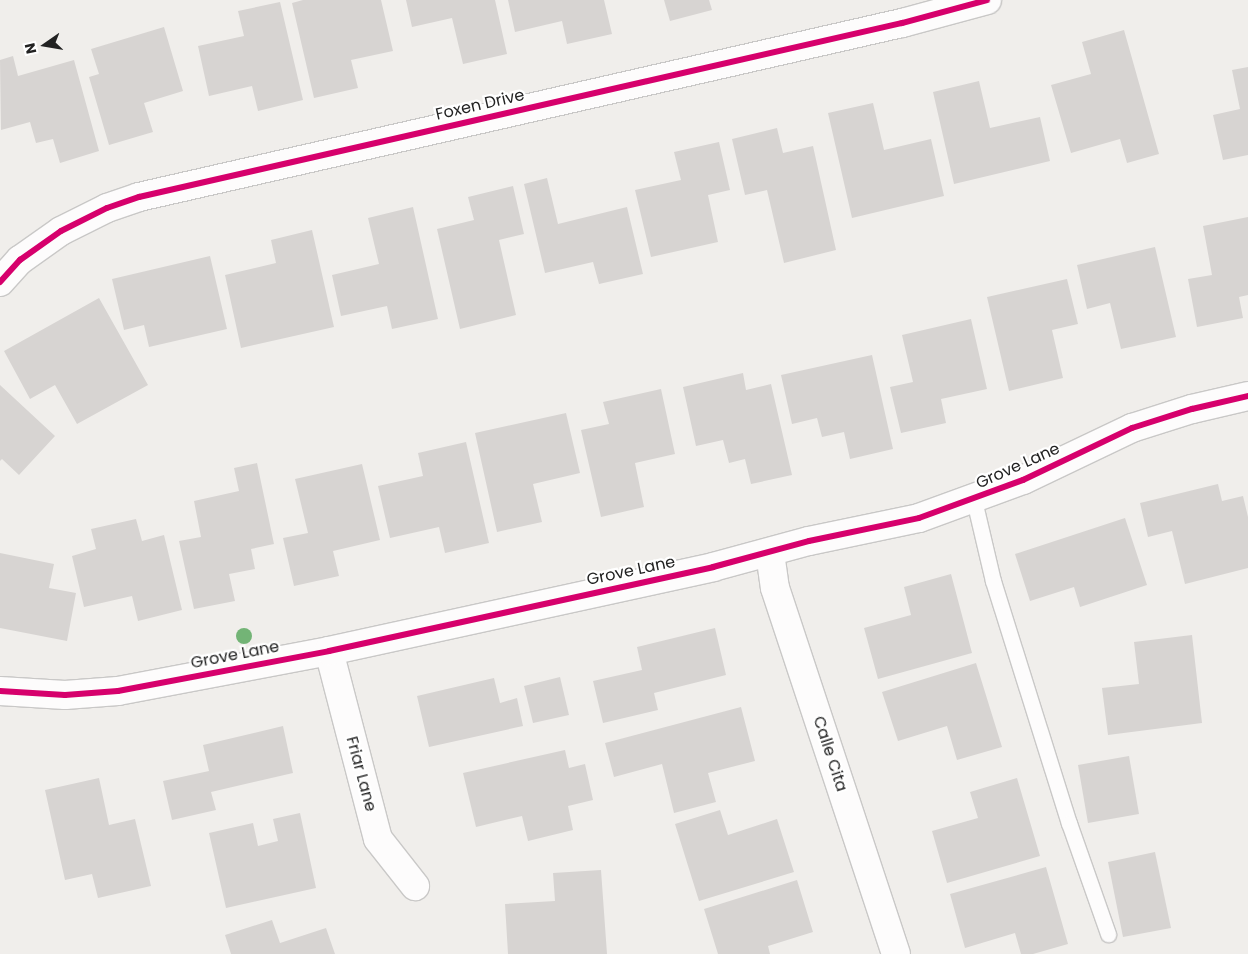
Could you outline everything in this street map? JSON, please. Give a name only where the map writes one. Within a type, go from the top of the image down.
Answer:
[{"type":"street","name":"Foxen Drive","points":[[0,282],[20,260],[61,231],[107,208],[139,196],[892,25],[987,0]]},
{"type":"street","name":"Grove Lane","points":[[0,691],[65,695],[118,692],[329,651],[770,553],[918,518],[974,500],[1132,428],[1192,408],[1248,396]]},
{"type":"street","name":"Calle Cita","points":[[770,553],[776,588],[896,954]]},
{"type":"street","name":"Friar Lane","points":[[329,651],[378,839],[415,886]]},
{"type":"lane","points":[[974,500],[992,581],[1069,823],[1108,934]]},
{"type":"building","points":[[303,0],[381,0],[393,51],[351,60],[358,88],[314,98],[292,3]]},
{"type":"building","points":[[406,0],[495,0],[507,54],[463,64],[452,18],[412,27]]},
{"type":"building","points":[[508,0],[604,0],[612,34],[567,44],[562,21],[515,32]]},
{"type":"building","points":[[664,0],[709,0],[712,10],[670,21]]},
{"type":"building","points":[[280,2],[303,100],[258,111],[252,86],[209,96],[198,46],[244,36],[238,11]]},
{"type":"building","points":[[164,27],[183,91],[144,103],[153,132],[109,145],[89,77],[99,74],[91,49]]},
{"type":"building","points":[[1124,30],[1159,154],[1127,163],[1120,139],[1071,153],[1051,85],[1091,74],[1082,42]]},
{"type":"building","points":[[13,56],[18,76],[74,60],[99,151],[60,163],[53,139],[36,143],[30,122],[1,130],[0,60]]},
{"type":"building","points":[[1248,67],[1248,155],[1223,160],[1213,115],[1240,109],[1232,70]]},
{"type":"building","points":[[979,81],[990,128],[1040,117],[1050,161],[954,184],[933,92]]},
{"type":"building","points":[[873,103],[884,150],[931,139],[944,196],[852,218],[828,113]]},
{"type":"building","points":[[777,128],[783,153],[813,146],[836,250],[784,263],[767,190],[745,195],[732,139]]},
{"type":"building","points":[[719,142],[730,190],[708,195],[718,242],[651,257],[635,190],[681,180],[674,152]]},
{"type":"building","points":[[547,178],[558,224],[627,207],[643,274],[599,284],[593,262],[545,273],[524,184]]},
{"type":"building","points":[[513,186],[524,234],[499,240],[516,315],[460,329],[437,229],[474,220],[468,197]]},
{"type":"building","points":[[413,207],[438,319],[392,329],[387,306],[341,316],[332,275],[379,264],[368,218]]},
{"type":"building","points":[[1248,217],[1248,295],[1239,297],[1243,318],[1197,327],[1188,279],[1212,275],[1203,226]]},
{"type":"building","points":[[312,230],[334,327],[241,348],[225,275],[276,263],[271,240]]},
{"type":"building","points":[[1155,247],[1176,337],[1121,349],[1110,303],[1087,309],[1077,265]]},
{"type":"building","points":[[210,256],[227,329],[149,347],[144,325],[124,330],[112,279]]},
{"type":"building","points":[[1067,279],[1078,324],[1052,330],[1063,378],[1009,391],[987,297]]},
{"type":"building","points":[[99,298],[148,385],[77,424],[55,385],[30,399],[4,351]]},
{"type":"building","points":[[971,319],[987,389],[941,399],[946,423],[901,433],[890,387],[913,382],[902,335]]},
{"type":"building","points":[[872,355],[893,449],[850,459],[844,432],[822,437],[817,418],[792,424],[781,375]]},
{"type":"building","points":[[743,373],[746,390],[771,384],[792,475],[751,484],[745,459],[729,463],[723,440],[696,446],[683,387]]},
{"type":"building","points":[[0,385],[55,436],[19,475],[2,459],[0,461]]},
{"type":"building","points":[[661,389],[675,454],[635,463],[644,507],[601,517],[581,430],[609,424],[603,402]]},
{"type":"building","points":[[566,413],[580,473],[533,484],[542,522],[497,532],[475,433]]},
{"type":"building","points":[[466,442],[489,543],[445,553],[439,527],[390,538],[378,486],[423,476],[418,453]]},
{"type":"building","points":[[257,463],[274,544],[251,549],[255,569],[229,574],[235,601],[194,609],[179,541],[201,537],[194,501],[239,491],[234,468]]},
{"type":"building","points":[[362,464],[380,540],[333,551],[339,576],[294,586],[283,538],[308,533],[295,479]]},
{"type":"building","points":[[1218,484],[1222,501],[1243,496],[1248,517],[1248,568],[1185,584],[1172,531],[1148,537],[1140,503]]},
{"type":"building","points":[[1125,518],[1147,585],[1080,607],[1074,587],[1030,601],[1015,554]]},
{"type":"building","points":[[136,519],[142,541],[164,535],[182,610],[138,621],[132,596],[84,607],[72,556],[96,549],[91,529]]},
{"type":"building","points":[[0,553],[54,564],[49,588],[76,593],[67,641],[0,628]]},
{"type":"building","points":[[951,574],[972,653],[878,679],[864,628],[911,615],[904,587]]},
{"type":"building","points":[[715,628],[726,675],[654,693],[658,710],[603,723],[593,681],[642,670],[637,647]]},
{"type":"building","points":[[1192,635],[1202,723],[1108,735],[1102,688],[1139,684],[1134,642]]},
{"type":"building","points":[[976,663],[1002,747],[957,760],[947,726],[898,741],[882,692]]},
{"type":"building","points":[[560,677],[569,715],[533,723],[524,686]]},
{"type":"building","points":[[494,678],[500,703],[517,698],[523,726],[429,747],[417,696]]},
{"type":"building","points":[[741,707],[755,761],[708,773],[716,802],[674,813],[662,764],[614,777],[605,743]]},
{"type":"building","points":[[283,726],[293,773],[211,792],[216,810],[172,820],[163,781],[209,771],[203,745]]},
{"type":"building","points":[[565,750],[569,768],[585,764],[593,800],[568,806],[573,830],[528,841],[522,816],[476,827],[463,773]]},
{"type":"building","points":[[1129,756],[1139,814],[1088,823],[1078,765]]},
{"type":"building","points":[[99,778],[109,825],[135,819],[151,886],[98,898],[92,874],[65,880],[45,790]]},
{"type":"building","points":[[1017,778],[1040,856],[947,883],[932,831],[978,818],[970,792]]},
{"type":"building","points":[[720,810],[728,835],[777,819],[794,872],[699,901],[675,824]]},
{"type":"building","points":[[300,813],[316,888],[226,908],[209,833],[253,823],[258,846],[278,841],[273,819]]},
{"type":"building","points":[[1155,852],[1171,928],[1123,937],[1108,862]]},
{"type":"building","points":[[1046,867],[1068,944],[1033,954],[1021,954],[1015,933],[965,948],[950,894]]},
{"type":"building","points":[[601,870],[607,954],[508,954],[505,904],[555,901],[553,873]]},
{"type":"building","points":[[797,880],[813,932],[768,946],[770,954],[718,954],[704,909]]},
{"type":"building","points":[[272,920],[280,943],[326,928],[335,954],[231,954],[225,935]]},
{"type":"cycle path","points":[[0,282],[20,260],[61,231],[107,208],[139,197],[902,23],[987,0]]},
{"type":"cycle path","points":[[0,691],[65,695],[118,691],[329,651],[713,567],[809,541],[919,518],[1023,480],[1132,428],[1192,409],[1248,396]]}]
